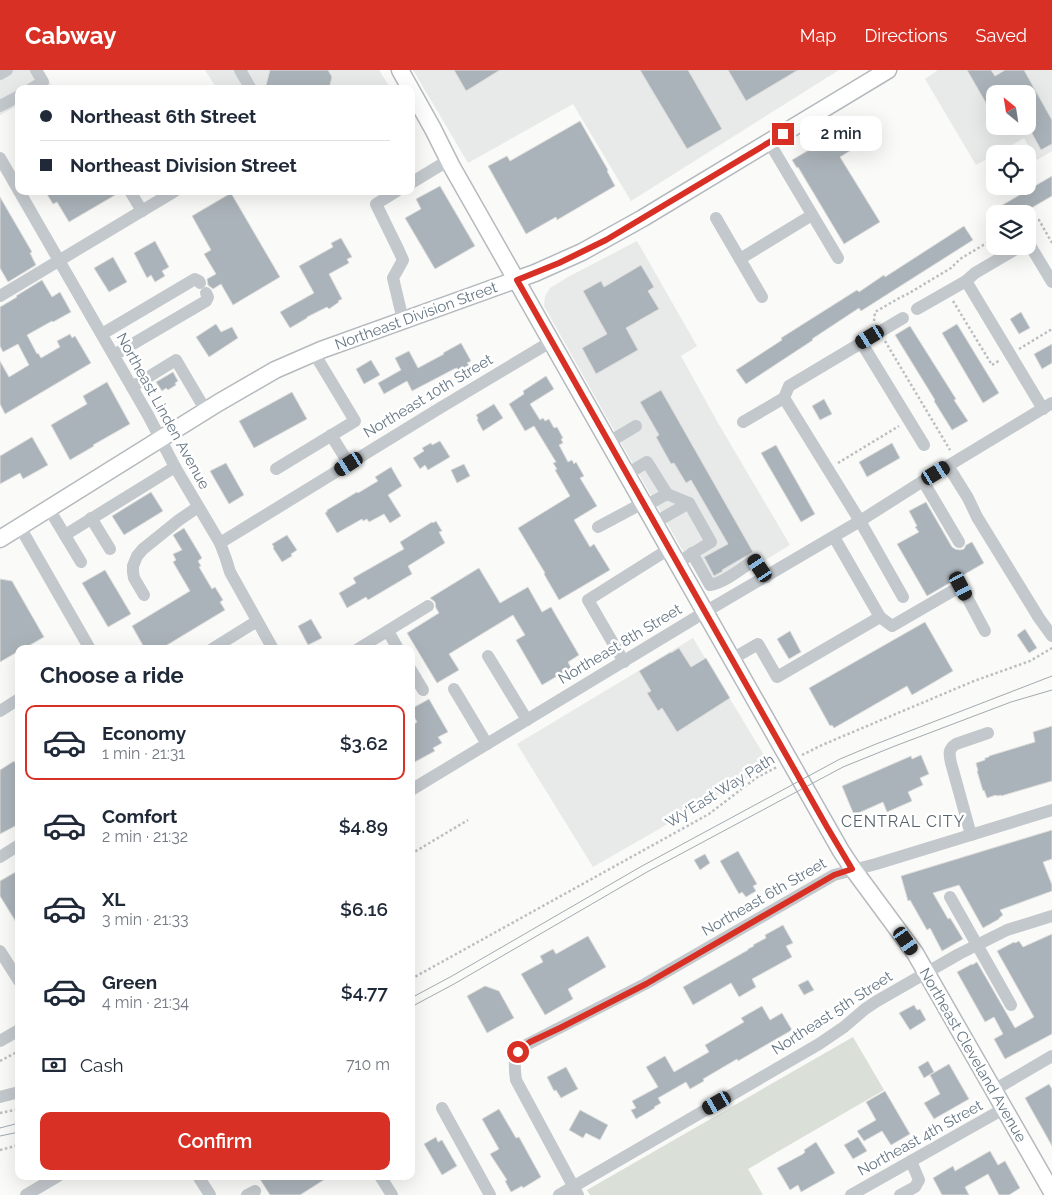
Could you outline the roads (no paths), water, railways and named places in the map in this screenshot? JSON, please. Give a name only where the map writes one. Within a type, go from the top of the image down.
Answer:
[{"type":"main road","name":"Northeast Cleveland Avenue","points":[[400,70],[407,85]]},
{"type":"main road","name":"Northeast Division Street","points":[[0,540],[268,374],[314,353],[517,280],[559,263],[600,243],[888,70]]},
{"type":"main road","name":"Northeast Cleveland Avenue","points":[[415,101],[434,129],[449,160],[852,869],[910,947],[926,972],[1052,1192]]},
{"type":"street","points":[[0,74],[7,70]]},
{"type":"street","points":[[36,70],[43,82],[38,85]]},
{"type":"street","points":[[240,70],[249,85]]},
{"type":"street","points":[[0,106],[15,98]]},
{"type":"street","points":[[769,142],[838,258]]},
{"type":"street","name":"Northeast Linden Avenue","points":[[0,158],[4,172],[15,186]]},
{"type":"street","points":[[415,181],[449,160]]},
{"type":"street","name":"Northeast Linden Avenue","points":[[21,195],[220,543],[230,572],[271,645]]},
{"type":"street","points":[[132,195],[142,211]]},
{"type":"street","points":[[0,296],[168,195]]},
{"type":"street","points":[[391,195],[376,204],[403,260],[393,278],[403,320]]},
{"type":"street","points":[[740,259],[812,215]]},
{"type":"street","points":[[716,218],[762,297]]},
{"type":"street","points":[[917,309],[1006,255]]},
{"type":"street","points":[[1036,255],[1052,282]]},
{"type":"street","points":[[102,334],[194,279],[203,288],[208,297],[206,301],[114,355]]},
{"type":"street","points":[[966,281],[1047,406]]},
{"type":"street","points":[[743,422],[784,398],[789,386],[902,318]]},
{"type":"street","name":"Northeast 10th Street","points":[[220,543],[552,341]]},
{"type":"street","points":[[861,342],[924,445]]},
{"type":"street","points":[[276,469],[355,421],[314,353]]},
{"type":"street","points":[[132,387],[176,360],[206,411]]},
{"type":"street","points":[[784,398],[860,521],[903,597]]},
{"type":"street","name":"Northeast 8th Street","points":[[415,788],[705,612],[834,537],[1047,406]]},
{"type":"street","points":[[609,442],[636,426]]},
{"type":"street","points":[[331,436],[349,464]]},
{"type":"street","points":[[624,662],[588,600],[673,556],[692,554],[711,542],[689,503],[666,494],[647,462],[627,474]]},
{"type":"street","points":[[948,466],[968,498],[982,526],[1052,636]]},
{"type":"street","points":[[65,534],[175,467]]},
{"type":"street","points":[[923,481],[958,542]]},
{"type":"street","points":[[598,527],[666,494]]},
{"type":"street","points":[[654,522],[689,503]]},
{"type":"street","points":[[144,595],[134,578],[133,566],[137,556],[198,506]]},
{"type":"street","points":[[49,509],[81,562]]},
{"type":"street","points":[[91,518],[110,549]]},
{"type":"street","points":[[20,527],[88,645]]},
{"type":"street","points":[[834,537],[880,617],[892,626],[961,586],[985,631]]},
{"type":"street","points":[[692,554],[710,585],[722,580],[754,560],[766,577]]},
{"type":"street","points":[[365,645],[428,606]]},
{"type":"street","points":[[732,659],[758,644],[777,677],[880,617]]},
{"type":"street","points":[[218,645],[257,621]]},
{"type":"street","points":[[388,631],[396,645]]},
{"type":"street","points":[[488,656],[527,720]]},
{"type":"street","points":[[415,677],[423,690]]},
{"type":"street","points":[[454,689],[487,744]]},
{"type":"street","points":[[0,711],[15,702]]},
{"type":"street","points":[[971,835],[949,752],[956,744],[988,733]]},
{"type":"street","name":"Northeast 6th Street","points":[[575,1191],[516,1080],[515,1061],[518,1052],[524,1046],[646,984],[834,875],[1052,810]]},
{"type":"street","points":[[0,857],[15,848]]},
{"type":"street","points":[[950,897],[1011,1004]]},
{"type":"street","name":"Northeast 5th Street","points":[[558,1195],[575,1191],[819,1044],[871,1005],[926,972],[1006,930],[1052,916]]},
{"type":"street","points":[[0,951],[15,975]]},
{"type":"street","points":[[0,1041],[15,1032]]},
{"type":"street","points":[[994,1090],[1052,1056]]},
{"type":"street","points":[[0,1097],[15,1093]]},
{"type":"street","points":[[442,1108],[490,1195]]},
{"type":"street","name":"Northeast 4th Street","points":[[851,1195],[1005,1108]]},
{"type":"street","points":[[900,1195],[914,1187],[919,1180],[911,1161]]},
{"type":"street","points":[[26,1195],[51,1180]]},
{"type":"street","points":[[202,1180],[210,1195]]},
{"type":"street","points":[[383,1180],[392,1195]]},
{"type":"tram line","points":[[415,996],[642,866],[840,759],[1052,676]]},
{"type":"tram line","points":[[415,1005],[647,872],[843,767],[1011,702],[1052,690]]},
{"type":"tram line","points":[[0,1128],[15,1124]]},
{"type":"tram line","points":[[0,1136],[15,1133]]},
{"type":"district","name":"CENTRAL CITY","points":[[903,821]]}]
